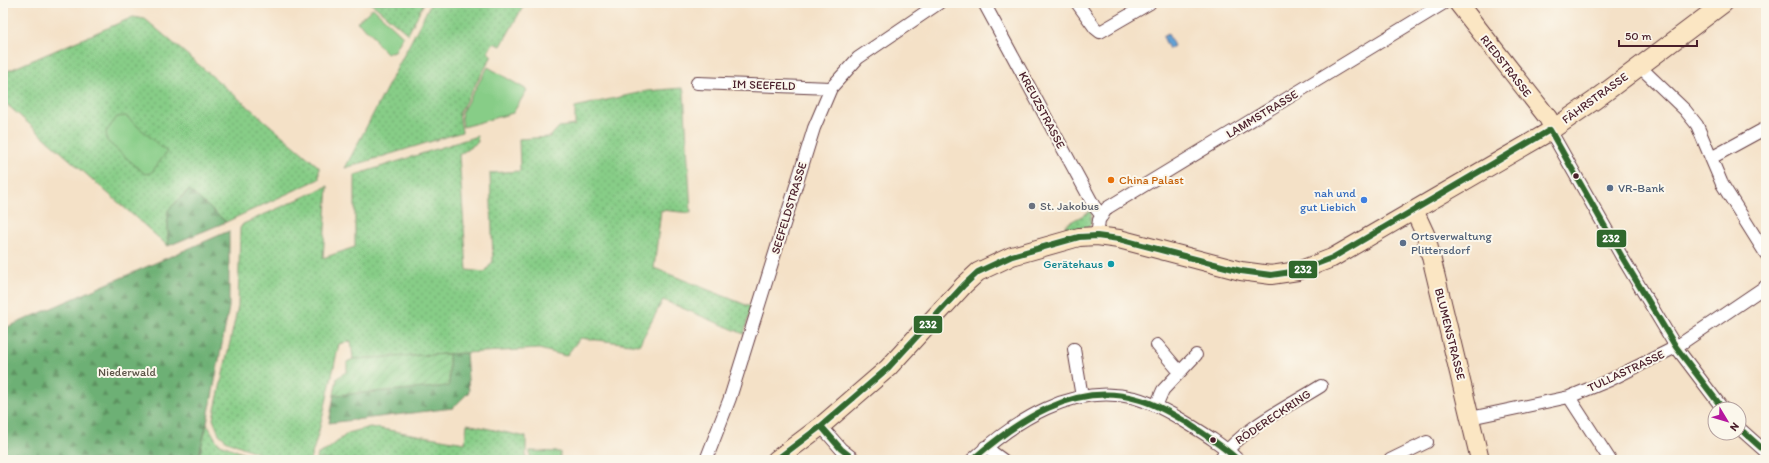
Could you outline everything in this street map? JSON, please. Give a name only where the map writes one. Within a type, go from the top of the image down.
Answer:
[{"type":"main road","name":"RIEDSTRASSE","points":[[1458,3],[1548,118],[1551,124],[1550,130]]},
{"type":"main road","name":"FÄHRSTRASSE","points":[[776,460],[820,426],[888,368],[964,285],[978,272],[1012,256],[1054,243],[1079,237],[1097,236],[1119,239],[1241,271],[1271,275],[1298,271],[1332,258],[1550,130],[1595,100],[1724,3]]},
{"type":"main road","name":"BLUMENSTRASSE","points":[[1414,210],[1426,236],[1480,460]]},
{"type":"street","name":"SEEFELDSTRASSE","points":[[706,460],[730,398],[814,128],[831,88],[858,58],[939,3]]},
{"type":"street","name":"KREUZSTRASSE","points":[[984,3],[1094,206],[1102,216]]},
{"type":"street","points":[[1078,3],[1095,28],[1100,32],[1150,3]]},
{"type":"street","name":"LAMMSTRASSE","points":[[1102,216],[1107,208],[1444,3]]},
{"type":"street","points":[[1639,66],[1685,110],[1697,125],[1722,184],[1766,254]]},
{"type":"street","name":"IM SEEFELD","points":[[697,82],[831,88]]},
{"type":"street","points":[[1711,158],[1766,128]]},
{"type":"street","points":[[1550,130],[1622,257],[1676,347],[1717,401]]},
{"type":"street","points":[[1097,236],[1099,220],[1102,216]]},
{"type":"street","name":"TULLASTRASSE","points":[[1470,418],[1569,397],[1610,380],[1676,347],[1766,286]]},
{"type":"street","points":[[1157,345],[1179,371]]},
{"type":"street","points":[[1074,348],[1082,397]]},
{"type":"street","points":[[1156,406],[1163,390],[1179,371],[1196,355]]},
{"type":"street","name":"RÖDERECKRING","points":[[1227,449],[1247,432],[1320,386]]},
{"type":"street","name":"RÖDERECKRING","points":[[972,460],[1010,428],[1040,410],[1082,397],[1100,394],[1135,398],[1156,406],[1205,434],[1227,449],[1238,460]]},
{"type":"street","points":[[1569,397],[1610,460]]},
{"type":"street","points":[[820,426],[841,449],[855,460]]},
{"type":"street","points":[[1747,435],[1766,452]]},
{"type":"street","points":[[1390,460],[1427,442]]},
{"type":"street","points":[[986,447],[1003,460]]},
{"type":"street","points":[[1219,460],[1227,449]]},
{"type":"green space","points":[[371,3],[424,3],[408,34]]},
{"type":"green space","points":[[431,3],[525,3],[501,46],[493,43],[488,52],[492,56],[459,113],[462,132],[345,168]]},
{"type":"green space","points":[[373,8],[403,36],[395,51],[386,53],[377,43],[372,34],[357,22]]},
{"type":"green space","points":[[133,17],[145,19],[319,167],[319,179],[226,222],[188,190],[168,210],[168,246],[3,101],[3,73]]},
{"type":"green space","points":[[488,67],[527,90],[513,113],[463,127],[461,113]]},
{"type":"green space","points":[[682,88],[684,91],[691,213],[661,210],[654,268],[751,307],[744,334],[663,300],[639,345],[580,338],[566,356],[539,349],[353,359],[351,341],[339,344],[323,417],[310,460],[276,460],[227,441],[219,434],[213,419],[238,306],[240,228],[243,224],[328,186],[323,258],[355,247],[355,175],[477,136],[478,142],[459,155],[467,270],[485,272],[493,261],[490,173],[520,171],[519,139],[550,137],[559,127],[575,125],[575,107],[647,91]]},
{"type":"green space","points":[[126,116],[167,152],[151,173],[145,174],[107,141],[106,132],[117,117]]},
{"type":"green space","points":[[189,190],[226,222],[168,246],[168,210]]},
{"type":"green space","points":[[1091,211],[1091,223],[1087,230],[1068,233],[1065,225]]},
{"type":"green space","name":"Niederwald","points":[[229,231],[229,307],[208,418],[198,460],[3,460],[3,329]]},
{"type":"green space","points":[[466,353],[469,392],[453,408],[329,423],[334,395],[449,386],[449,354]]},
{"type":"green space","points":[[449,354],[449,386],[334,395],[337,378],[347,371],[347,362],[353,359]]},
{"type":"green space","points":[[207,424],[218,443],[259,460],[198,460]]},
{"type":"green space","points":[[467,424],[526,437],[526,460],[316,460],[318,454],[327,450],[348,433],[370,427],[465,443]]},
{"type":"green space","points":[[530,451],[560,452],[560,460],[530,460]]},
{"type":"water","points":[[1168,34],[1174,46],[1169,49],[1163,37]]},
{"type":"transit line","name":"232","points":[[776,460],[821,426],[888,368],[964,285],[978,272],[1012,256],[1079,237],[1097,236],[1119,239],[1241,271],[1271,275],[1298,271],[1332,258],[1550,130],[1622,257],[1676,347],[1717,401]]},
{"type":"transit line","name":"232","points":[[972,460],[989,445],[1027,419],[1048,408],[1069,400],[1091,395],[1114,395],[1137,399],[1156,406],[1186,422],[1226,449],[1238,460]]},
{"type":"transit line","name":"232","points":[[821,426],[841,449],[855,460]]},
{"type":"transit line","name":"232","points":[[1747,435],[1766,452]]},
{"type":"place","name":"China Palast","points":[[1111,180]]},
{"type":"place","name":"VR-Bank","points":[[1610,188]]},
{"type":"place","name":"nah und gut Liebich","points":[[1364,200]]},
{"type":"place","name":"St. Jakobus","points":[[1032,206]]},
{"type":"place","name":"Ortsverwaltung Plittersdorf","points":[[1403,243]]},
{"type":"place","name":"Gerätehaus","points":[[1111,264]]}]
